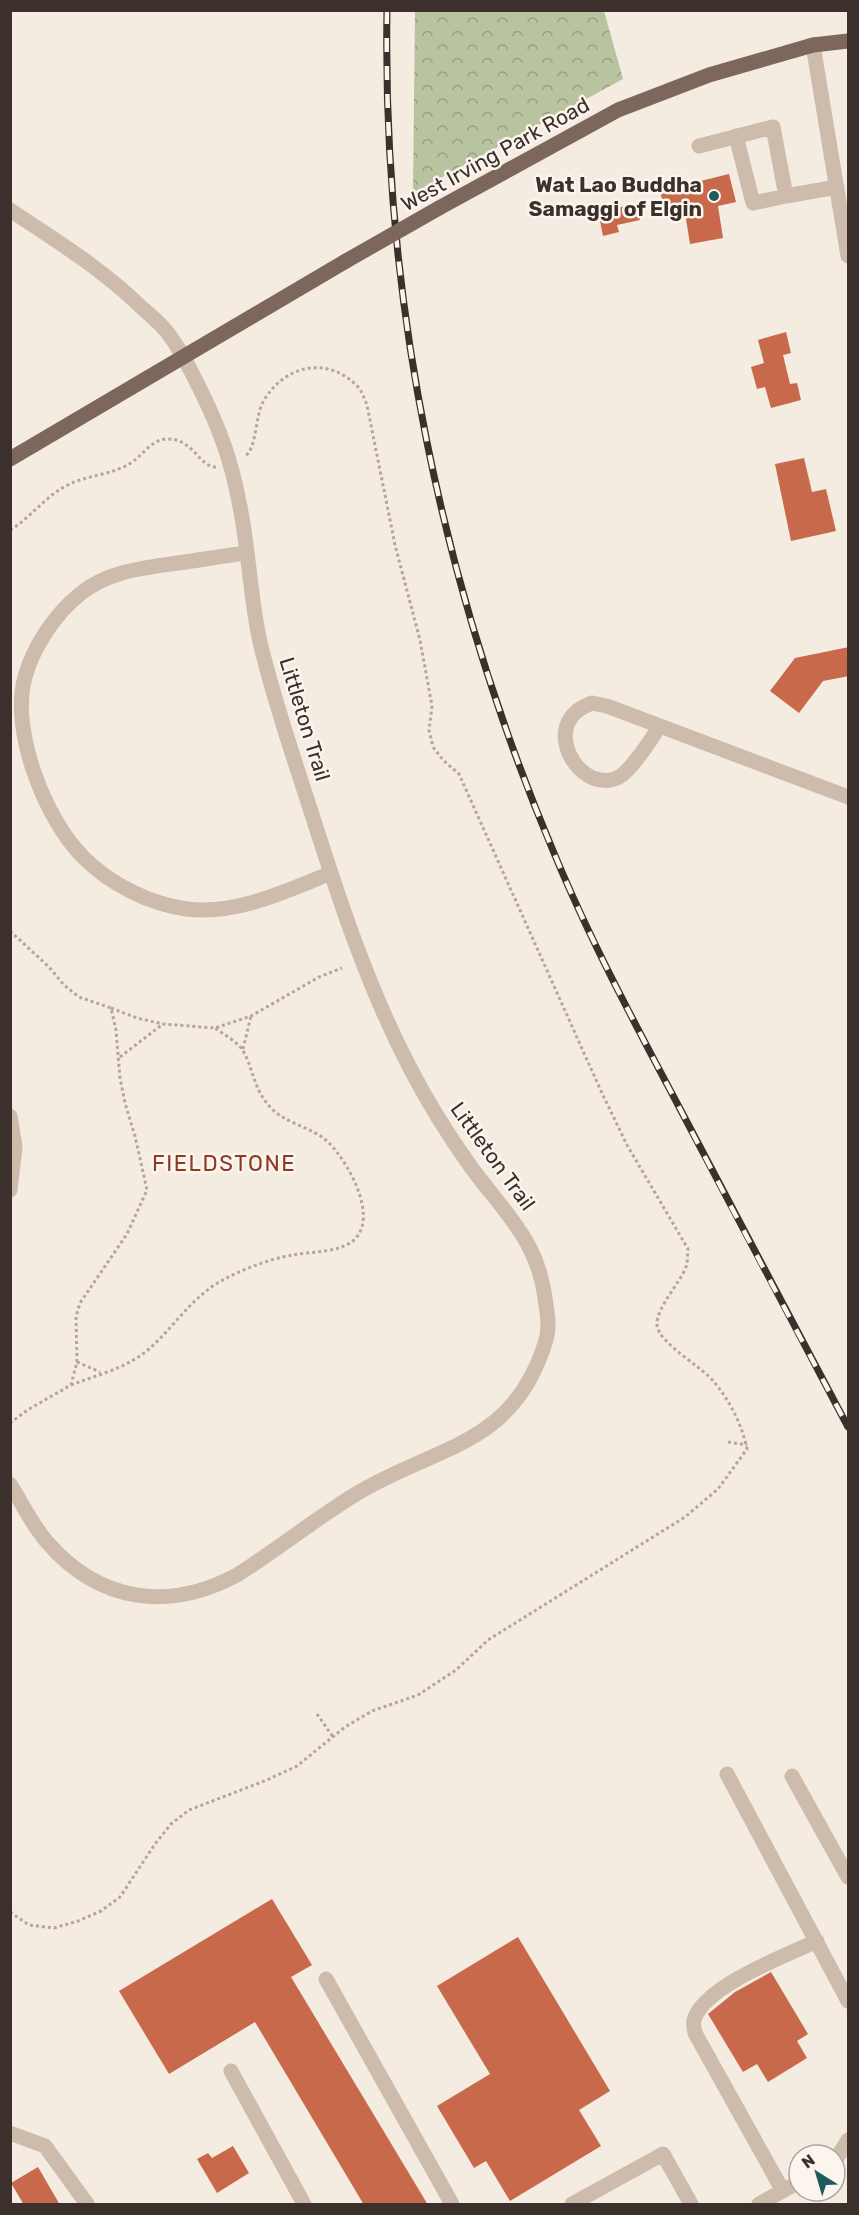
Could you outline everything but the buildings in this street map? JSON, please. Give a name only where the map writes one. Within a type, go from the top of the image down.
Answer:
[{"type":"main road","name":"West Irving Park Road","points":[[10,459],[346,261],[618,110],[709,75],[813,45],[849,41]]},
{"type":"street","points":[[813,45],[849,256]]},
{"type":"street","points":[[699,146],[773,127],[786,196]]},
{"type":"street","points":[[736,136],[753,203],[837,187]]},
{"type":"street","name":"Littleton Trail","points":[[10,210],[113,280],[167,331],[184,357],[219,428],[231,462],[260,639],[278,710],[361,961],[391,1030],[440,1121],[525,1237],[538,1263],[544,1285],[548,1322],[547,1335],[529,1379],[511,1406],[491,1426],[462,1444],[359,1492],[237,1575],[221,1584],[194,1593],[168,1597],[123,1594],[67,1564],[46,1541],[10,1484]]},
{"type":"street","points":[[245,553],[132,569],[103,580],[80,594],[54,621],[36,649],[25,678],[22,710],[28,754],[48,805],[64,833],[82,856],[105,876],[132,892],[161,904],[187,909],[229,909],[331,873]]},
{"type":"street","points":[[659,726],[644,751],[619,777],[599,780],[584,773],[574,762],[566,746],[565,731],[575,712],[592,703],[607,706],[849,796]]},
{"type":"street","points":[[10,1116],[15,1147],[13,1181],[10,1190]]},
{"type":"street","points":[[727,1774],[849,2001]]},
{"type":"street","points":[[792,1776],[849,1877]]},
{"type":"street","points":[[783,2191],[695,2034],[693,2021],[713,1994],[817,1941]]},
{"type":"street","points":[[326,1979],[452,2205]]},
{"type":"street","points":[[231,2071],[304,2205]]},
{"type":"street","points":[[10,2133],[45,2146],[87,2205]]},
{"type":"street","points":[[572,2205],[663,2154],[691,2205]]},
{"type":"street","points":[[759,2205],[787,2189]]},
{"type":"path","points":[[10,1912],[30,1925],[54,1928],[78,1922],[100,1911],[120,1897],[171,1824],[189,1810],[297,1766],[333,1737],[372,1711],[418,1695],[456,1671],[488,1640],[685,1516],[718,1488],[747,1449],[744,1433],[737,1418],[714,1382],[668,1341],[657,1325],[660,1312],[687,1265],[688,1249],[627,1145],[606,1102],[459,774],[443,760],[433,747],[429,730],[432,706],[420,640],[395,545],[367,405],[358,386],[345,376],[326,368],[305,367],[289,375],[272,390],[263,402],[257,417],[252,448],[249,454],[242,458]]},
{"type":"path","points":[[10,530],[22,523],[55,493],[69,484],[127,466],[142,456],[156,442],[162,440],[185,443],[207,465],[221,466]]},
{"type":"path","points":[[10,931],[49,967],[64,985],[80,997],[137,1018],[163,1024],[215,1028],[251,1016],[319,977],[342,968]]},
{"type":"path","points":[[70,1384],[77,1362],[76,1317],[80,1303],[127,1234],[147,1190],[120,1078],[120,1057],[111,1008]]},
{"type":"path","points":[[10,1423],[70,1384],[127,1364],[143,1354],[199,1297],[218,1282],[240,1271],[291,1255],[342,1247],[354,1240],[363,1230],[365,1221],[363,1206],[357,1189],[328,1142],[272,1109],[261,1096],[252,1078],[243,1049],[251,1016]]},
{"type":"path","points":[[120,1057],[163,1024]]},
{"type":"path","points":[[215,1028],[243,1049]]},
{"type":"path","points":[[77,1362],[101,1373]]},
{"type":"path","points":[[728,1442],[747,1445]]},
{"type":"path","points":[[318,1714],[333,1737]]},
{"type":"green space","points":[[415,11],[604,11],[623,79],[413,193]]},
{"type":"railway","points":[[387,10],[388,118],[395,226],[408,334],[427,440],[451,546],[480,650],[514,753],[582,917],[645,1043],[848,1427]]},
{"type":"place","name":"Wat Lao Buddha Samaggi of Elgin","points":[[714,196]]},
{"type":"district","name":"FIELDSTONE","points":[[224,1163]]}]
